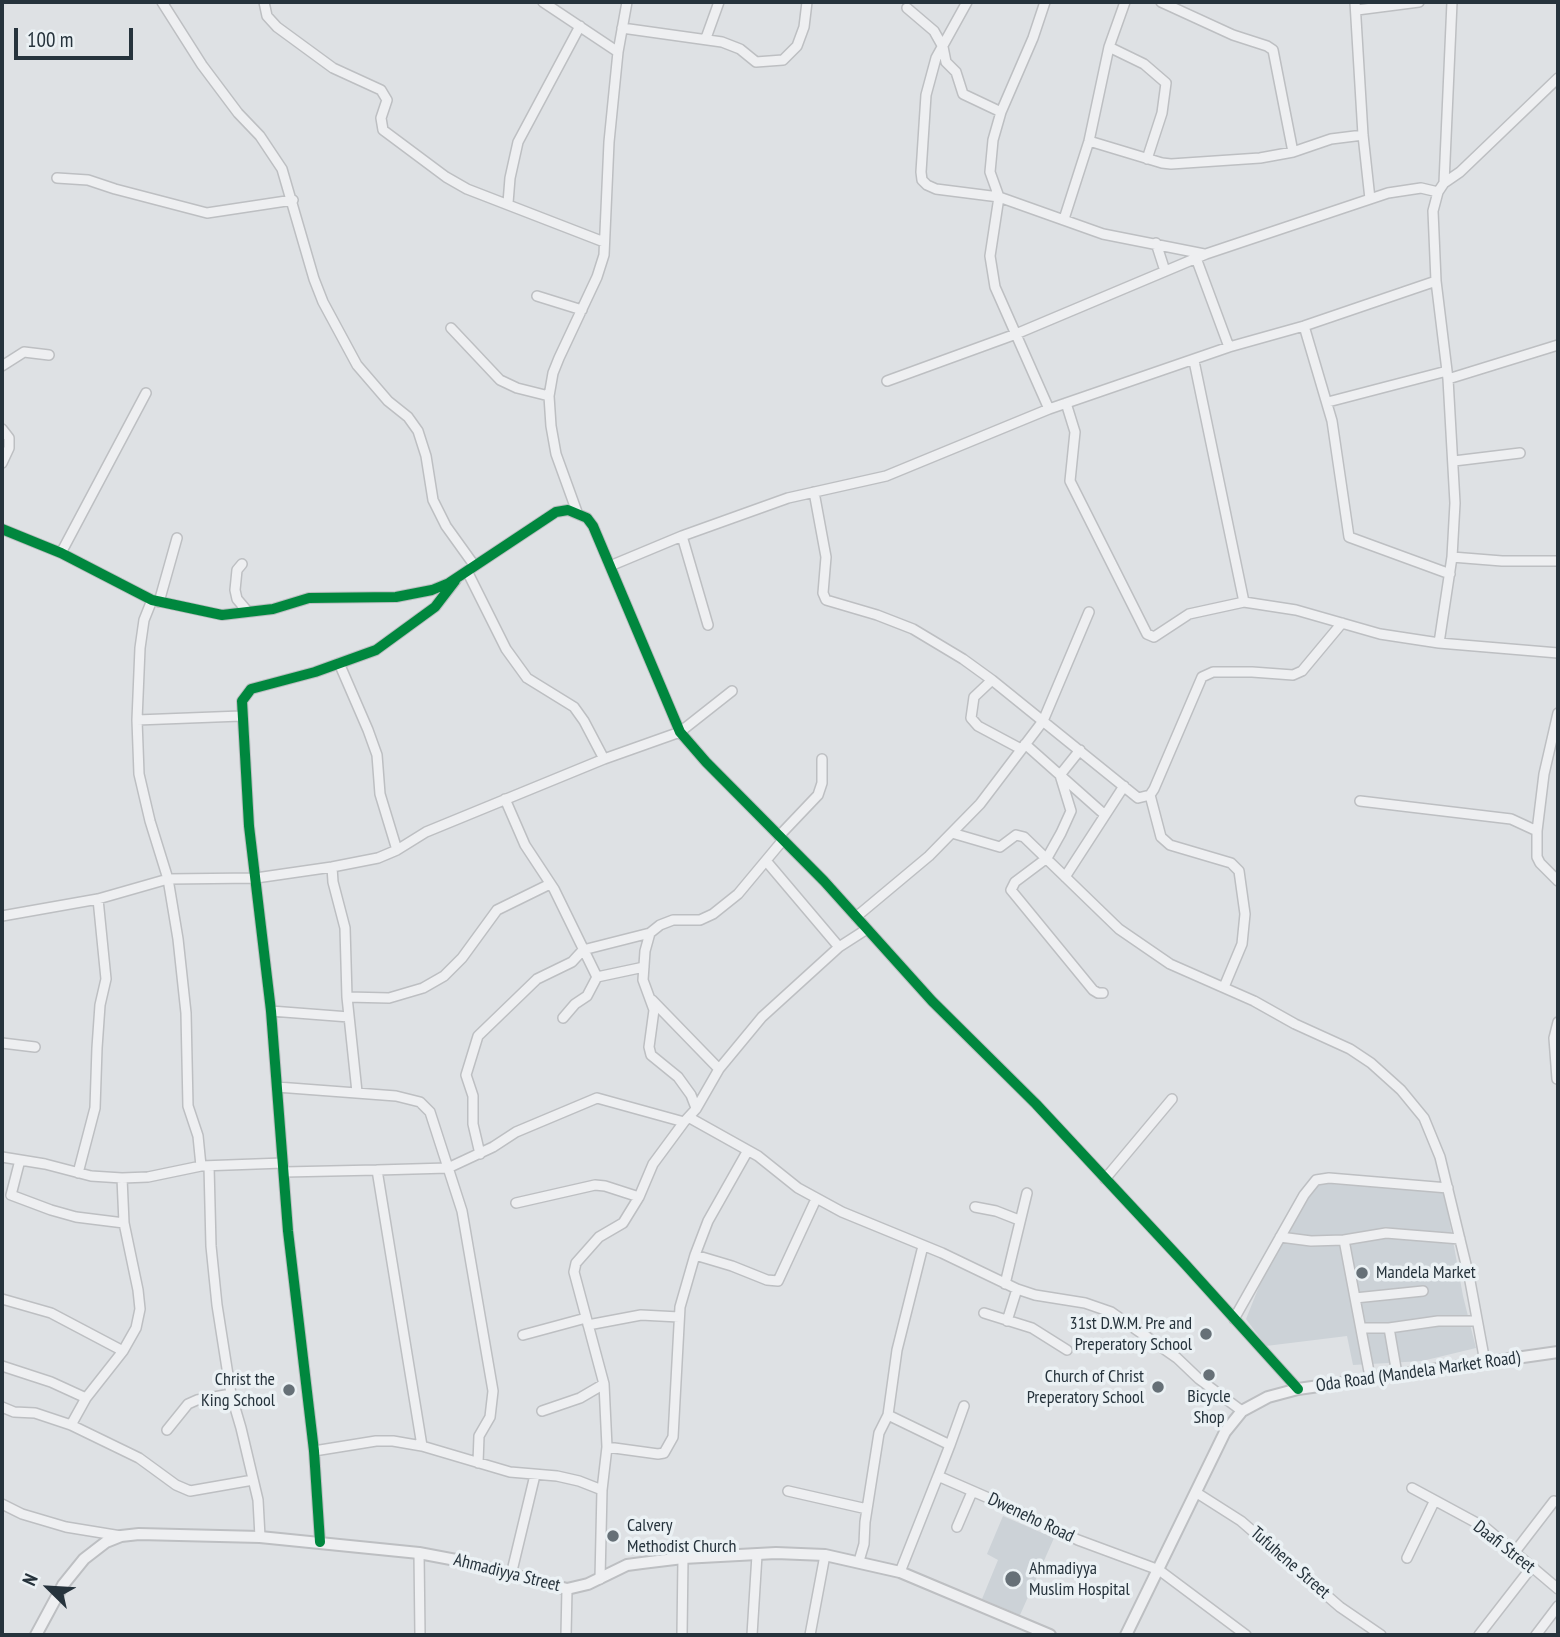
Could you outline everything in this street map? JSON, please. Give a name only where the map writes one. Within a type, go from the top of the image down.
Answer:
[{"type":"street","points":[[162,2],[202,65],[282,169],[323,302],[357,365],[388,401],[408,417],[418,431],[426,456],[433,500],[506,649],[527,678],[561,697],[574,708],[584,721],[604,760]]},
{"type":"street","points":[[264,2],[267,16],[277,27],[333,68],[381,90],[387,100],[381,118],[383,130],[387,133],[467,189],[604,242]]},
{"type":"street","points":[[543,2],[618,52]]},
{"type":"street","points":[[577,512],[556,454],[549,396],[558,358],[597,277],[604,242],[618,52],[627,2]]},
{"type":"street","points":[[706,38],[719,2]]},
{"type":"street","points":[[622,28],[706,38],[740,49],[756,62],[783,60],[797,47],[804,27],[807,2]]},
{"type":"street","points":[[967,2],[933,66],[926,95],[922,180],[936,189],[999,197],[1103,234],[1206,254]]},
{"type":"street","points":[[1045,2],[1033,38],[1001,113],[993,140],[990,172],[999,197],[991,241],[991,266],[995,287],[1049,409]]},
{"type":"street","points":[[1063,219],[1089,141],[1109,47],[1125,2]]},
{"type":"street","points":[[1160,2],[1273,50],[1293,152]]},
{"type":"street","points":[[1370,199],[1363,135],[1356,6],[1419,2]]},
{"type":"street","points":[[1444,183],[1452,2]]},
{"type":"street","points":[[907,8],[929,25],[943,47],[947,62],[956,72],[963,94],[1001,113]]},
{"type":"street","points":[[508,203],[518,142],[580,26]]},
{"type":"street","points":[[1109,47],[1144,64],[1166,83],[1161,118],[1147,159]]},
{"type":"street","points":[[1439,643],[1452,557],[1454,461],[1448,375],[1436,281],[1433,211],[1438,192],[1444,183],[1460,172],[1558,78]]},
{"type":"street","points":[[1089,141],[1171,164],[1260,158],[1293,152],[1331,139],[1363,135]]},
{"type":"street","points":[[57,178],[88,180],[207,213],[293,200]]},
{"type":"street","points":[[887,381],[1016,334],[1206,254],[1405,189],[1421,188],[1438,192]]},
{"type":"street","points":[[1157,243],[1165,271]]},
{"type":"street","points":[[1196,258],[1229,348]]},
{"type":"street","points":[[610,566],[682,536],[788,498],[886,477],[1049,409],[1436,281]]},
{"type":"street","points":[[537,296],[582,310]]},
{"type":"street","points":[[1304,326],[1328,402],[1349,537],[1450,575]]},
{"type":"street","points":[[451,328],[500,380],[517,388],[549,396]]},
{"type":"street","points":[[1328,402],[1448,375],[1558,345]]},
{"type":"street","points":[[2,366],[24,352],[49,355]]},
{"type":"street","points":[[1194,361],[1244,602]]},
{"type":"street","points":[[61,553],[146,393]]},
{"type":"street","points":[[1066,403],[1075,432],[1070,481],[1147,634],[1154,637],[1189,614],[1244,602],[1296,610],[1380,635],[1558,653]]},
{"type":"street","points":[[2,429],[9,438],[9,447],[2,463]]},
{"type":"street","points":[[1454,461],[1520,453]]},
{"type":"street","points":[[814,492],[826,557],[823,593],[827,600],[914,629],[992,680],[1138,798],[1150,794]]},
{"type":"street","points":[[2,528],[61,553],[155,601],[222,615],[273,609],[309,598],[405,595],[441,587],[556,512],[577,512],[593,526],[680,732],[856,917],[932,1002],[1035,1104],[1298,1389]]},
{"type":"street","points":[[682,536],[708,625]]},
{"type":"street","points":[[177,538],[155,601],[144,620],[137,720],[139,774],[168,879],[178,939],[186,1013],[188,1106],[205,1166],[219,1317],[231,1394],[258,1500],[260,1537]]},
{"type":"street","points":[[1452,557],[1502,561],[1558,561]]},
{"type":"street","points":[[242,564],[237,570],[235,590],[237,599],[248,612]]},
{"type":"street","points":[[320,1542],[314,1451],[288,1231],[271,1011],[241,716],[242,701],[251,689],[376,650],[435,607],[466,570]]},
{"type":"street","points":[[856,917],[929,856],[980,804],[1043,721],[1089,612]]},
{"type":"street","points":[[1224,987],[1242,944],[1245,914],[1239,871],[1231,863],[1170,845],[1161,836],[1150,794],[1202,677],[1213,672],[1293,675],[1302,671],[1342,623]]},
{"type":"street","points":[[339,663],[369,730],[377,755],[380,794],[397,850]]},
{"type":"street","points":[[992,680],[974,697],[971,718],[978,726],[1023,747],[1105,815]]},
{"type":"street","points":[[2,916],[98,899],[168,879],[256,878],[367,861],[397,850],[426,832],[505,799],[680,732],[732,691]]},
{"type":"street","points":[[1558,713],[1545,774],[1537,831],[1537,857],[1558,881]]},
{"type":"street","points":[[137,720],[241,716]]},
{"type":"street","points":[[1060,775],[1080,750]]},
{"type":"street","points":[[480,1154],[473,1124],[473,1096],[466,1075],[478,1037],[537,979],[572,962],[583,950],[650,933],[673,920],[700,920],[713,914],[738,894],[767,862],[781,838],[818,794],[822,783],[822,759]]},
{"type":"street","points":[[1060,775],[1071,811],[1047,858],[1015,882],[1011,890],[1093,990],[1103,993]]},
{"type":"street","points":[[1065,877],[1124,786]]},
{"type":"street","points":[[505,799],[525,845],[551,884],[597,977]]},
{"type":"street","points":[[1360,801],[1511,819],[1537,831]]},
{"type":"street","points":[[952,833],[1000,847],[1019,835],[1047,858],[1119,929],[1170,964],[1224,987],[1350,1049],[1371,1063],[1401,1090],[1424,1118],[1434,1139],[1460,1239],[1485,1362]]},
{"type":"street","points":[[767,862],[839,947]]},
{"type":"street","points":[[332,867],[333,883],[345,928],[347,998],[357,1092]]},
{"type":"street","points":[[347,998],[389,998],[423,988],[444,976],[462,958],[496,910],[551,884]]},
{"type":"street","points":[[78,1173],[95,1108],[97,1037],[106,979],[98,899]]},
{"type":"street","points":[[600,1579],[602,1490],[607,1447],[604,1384],[575,1282],[576,1263],[599,1237],[624,1223],[653,1164],[696,1109],[719,1069],[762,1017],[839,947],[867,929]]},
{"type":"street","points":[[650,933],[645,951],[643,980],[654,1010],[649,1047],[651,1055],[678,1077],[691,1095],[696,1109]]},
{"type":"street","points":[[597,977],[645,967]]},
{"type":"street","points":[[563,1018],[575,1004],[587,996],[597,977]]},
{"type":"street","points":[[648,996],[719,1069]]},
{"type":"street","points":[[271,1011],[349,1017]]},
{"type":"street","points":[[1557,1079],[1554,1038],[1558,1021]]},
{"type":"street","points":[[2,1043],[35,1047]]},
{"type":"street","points":[[277,1087],[396,1096],[420,1102],[430,1112],[462,1211],[493,1391],[490,1417],[479,1436],[478,1463]]},
{"type":"street","points":[[2,1157],[45,1164],[91,1176],[122,1178],[148,1177],[205,1166],[377,1170],[448,1168],[480,1154],[516,1132],[597,1098],[687,1120],[758,1156],[816,1199],[1017,1289],[1035,1295],[1084,1303],[1111,1312],[1177,1358],[1199,1380],[1242,1411]]},
{"type":"street","points":[[1105,1179],[1172,1099]]},
{"type":"street","points":[[607,1447],[658,1454],[664,1453],[673,1437],[679,1317],[695,1255],[708,1221],[747,1152]]},
{"type":"street","points":[[20,1160],[11,1195],[76,1217],[124,1223]]},
{"type":"street","points":[[377,1170],[422,1446]]},
{"type":"street","points":[[71,1425],[86,1398],[123,1351],[135,1328],[140,1309],[124,1223],[122,1178]]},
{"type":"street","points":[[1234,1319],[1313,1183],[1320,1179],[1448,1188]]},
{"type":"street","points":[[516,1203],[594,1185],[639,1197]]},
{"type":"street","points":[[1005,1283],[1027,1192]]},
{"type":"street","points":[[695,1255],[778,1282],[816,1199]]},
{"type":"street","points":[[975,1207],[996,1211],[1019,1220]]},
{"type":"street","points":[[1280,1237],[1311,1241],[1344,1240],[1386,1233],[1460,1239]]},
{"type":"street","points":[[1344,1240],[1370,1377]]},
{"type":"street","points":[[859,1561],[863,1550],[879,1433],[888,1415],[897,1350],[923,1246]]},
{"type":"street","points":[[1007,1321],[1017,1289]]},
{"type":"street","points":[[1355,1298],[1423,1291]]},
{"type":"street","points":[[2,1299],[51,1313],[123,1351]]},
{"type":"street","points":[[984,1313],[1032,1328],[1067,1350]]},
{"type":"street","points":[[523,1335],[587,1321],[642,1315],[679,1317]]},
{"type":"street","points":[[1360,1328],[1389,1328],[1438,1321],[1477,1321]]},
{"type":"street","points":[[1389,1328],[1397,1374]]},
{"type":"street","name":"Oda Road (Mandela Market Road)","points":[[1126,1635],[1225,1432],[1242,1411],[1268,1397],[1298,1389],[1558,1352]]},
{"type":"street","points":[[2,1366],[51,1382],[86,1398]]},
{"type":"street","points":[[542,1410],[580,1398],[604,1384]]},
{"type":"street","points":[[167,1430],[188,1405],[197,1400],[231,1394]]},
{"type":"street","points":[[900,1572],[964,1405]]},
{"type":"street","points":[[2,1407],[15,1412],[35,1413],[71,1425],[139,1458],[176,1485],[190,1491],[253,1480]]},
{"type":"street","points":[[888,1415],[950,1445]]},
{"type":"street","points":[[314,1451],[376,1441],[393,1441],[422,1446],[510,1472],[579,1481],[602,1490]]},
{"type":"street","points":[[511,1575],[535,1475]]},
{"type":"street","name":"Dweneho Road","points":[[938,1476],[1078,1540],[1159,1570],[1246,1635]]},
{"type":"street","name":"Daafi Street","points":[[1412,1488],[1486,1528],[1558,1589]]},
{"type":"street","points":[[788,1491],[867,1509]]},
{"type":"street","points":[[957,1527],[972,1492]]},
{"type":"street","name":"Tufuhene Street","points":[[1197,1493],[1227,1510],[1340,1607],[1381,1635]]},
{"type":"street","points":[[1514,1553],[1554,1501]]},
{"type":"street","points":[[1407,1558],[1434,1502]]},
{"type":"street","points":[[2,1504],[22,1514],[66,1527],[121,1536]]},
{"type":"street","name":"Ahmadiyya Street","points":[[36,1635],[68,1577],[84,1559],[107,1542],[121,1536],[139,1534],[260,1537],[419,1553],[567,1589],[600,1579],[627,1565],[683,1558],[807,1553],[859,1561],[900,1572],[1050,1635]]},
{"type":"street","points":[[419,1553],[420,1635]]},
{"type":"street","points":[[752,1635],[757,1555]]},
{"type":"street","points":[[810,1635],[825,1555]]},
{"type":"street","points":[[682,1635],[683,1558]]},
{"type":"street","points":[[1479,1635],[1531,1568]]},
{"type":"street","points":[[566,1635],[567,1589]]},
{"type":"street","points":[[1536,1635],[1558,1606]]},
{"type":"shaded area","name":"Mandela Market","points":[[1318,1183],[1444,1191],[1463,1296],[1476,1348],[1422,1361],[1353,1365],[1347,1336],[1266,1346],[1246,1319],[1274,1249]]},
{"type":"shaded area","name":"Ahmadiyya Muslim Hospital","points":[[1003,1516],[1054,1538],[1020,1615],[982,1599],[998,1560],[987,1554]]},
{"type":"cycle path","points":[[2,529],[61,553],[152,600],[222,615],[273,609],[309,598],[396,597],[432,590],[449,583],[556,512],[568,510],[587,518],[593,526],[680,732],[706,762],[824,881],[932,1001],[1036,1104],[1298,1389]]},
{"type":"cycle path","points":[[320,1542],[314,1451],[288,1231],[271,1011],[249,826],[242,701],[251,689],[315,672],[376,650],[435,607],[455,581]]},
{"type":"place","name":"Mandela Market","points":[[1362,1273]]},
{"type":"place","name":"31st D.W.M. Pre and Preperatory School","points":[[1206,1334]]},
{"type":"place","name":"Bicycle Shop","points":[[1209,1375]]},
{"type":"place","name":"Church of Christ Preperatory School","points":[[1158,1387]]},
{"type":"place","name":"Christ the King School","points":[[289,1390]]},
{"type":"place","name":"Calvery Methodist Church","points":[[613,1536]]},
{"type":"place","name":"Ahmadiyya Muslim Hospital","points":[[1013,1579]]}]
